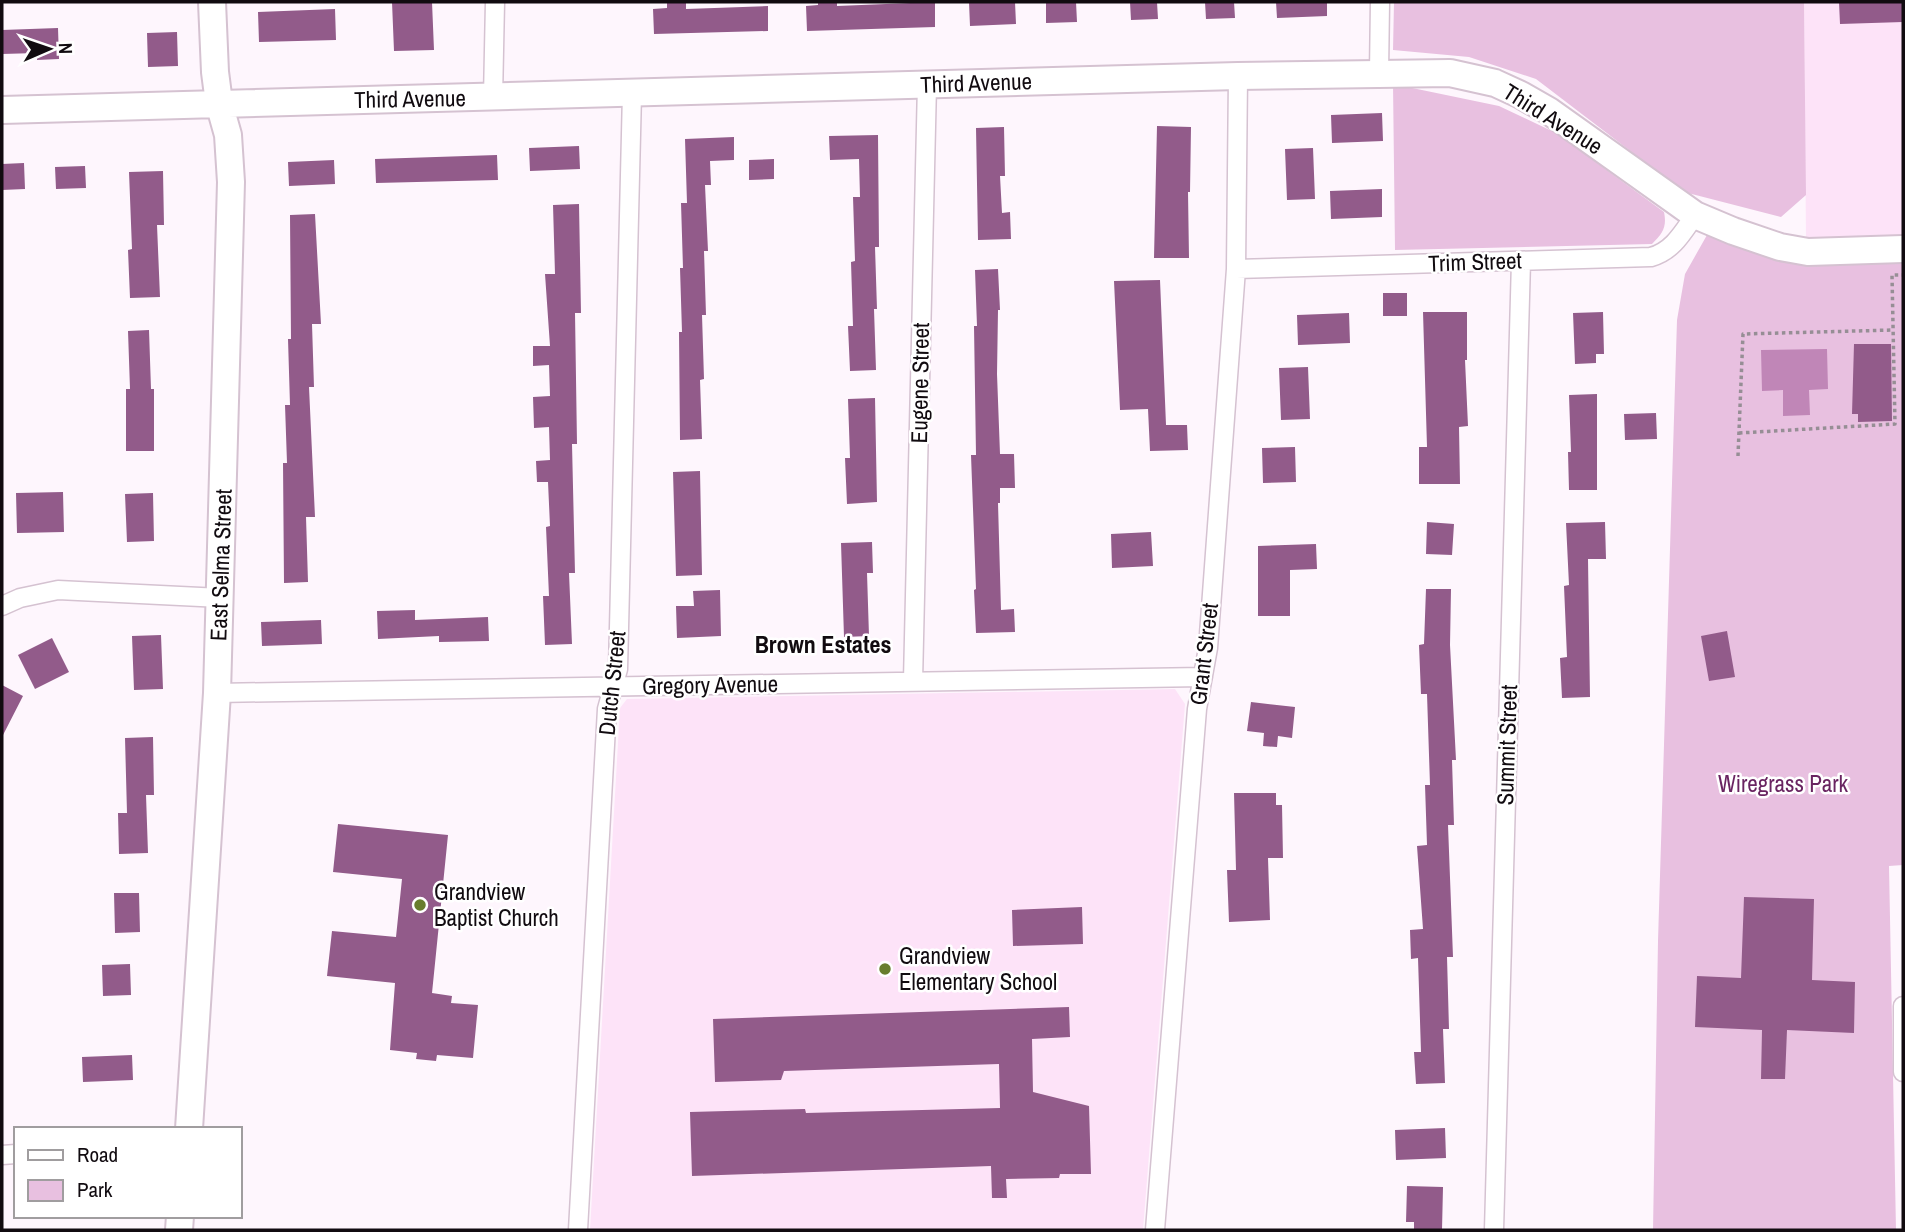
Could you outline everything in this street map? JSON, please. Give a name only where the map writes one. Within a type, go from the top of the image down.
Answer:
[{"type":"street","name":"East Selma Street","points":[[188,1127],[217,693],[231,182],[228,135],[219,103],[215,72],[212,2]]},
{"type":"street","points":[[494,98],[495,2]]},
{"type":"street","points":[[1379,73],[1380,2]]},
{"type":"street","name":"Third Avenue","points":[[2,110],[1238,76],[1450,73],[1495,83],[1549,111],[1695,215],[1742,235],[1795,250],[1819,253],[1903,249]]},
{"type":"street","name":"Grant Street","points":[[1155,1230],[1197,709],[1208,648],[1236,269],[1238,76]]},
{"type":"street","name":"Eugene Street","points":[[914,681],[927,85]]},
{"type":"street","name":"Dutch Street","points":[[578,1230],[607,709],[618,669],[632,93]]},
{"type":"street","name":"Trim Street","points":[[1236,269],[1651,257],[1661,254],[1673,245],[1695,215]]},
{"type":"street","name":"Summit Street","points":[[1494,1230],[1521,261]]},
{"type":"street","points":[[2,606],[20,598],[58,590],[221,598]]},
{"type":"street","name":"Gregory Avenue","points":[[217,693],[1203,677]]},
{"type":"street","points":[[1903,1006],[1903,1072]]},
{"type":"path","points":[[1739,433],[1895,424],[1892,275],[1903,275]]},
{"type":"path","points":[[1738,456],[1743,334],[1893,330]]},
{"type":"shaded area","points":[[1804,2],[1903,2],[1903,236],[1806,240]]},
{"type":"shaded area","points":[[1827,349],[1828,389],[1809,390],[1810,415],[1783,416],[1783,390],[1762,391],[1761,350]]},
{"type":"shaded area","name":"Grandview Elementary School","points":[[1175,689],[1185,704],[1143,1230],[590,1230],[620,708],[627,699]]},
{"type":"green space","points":[[1394,2],[1804,2],[1806,195],[1781,217],[1684,192],[1536,79],[1469,57],[1393,50]]},
{"type":"green space","points":[[1393,84],[1499,106],[1556,133],[1664,212],[1665,222],[1661,233],[1652,244],[1395,250]]},
{"type":"green space","name":"Wiregrass Park","points":[[1707,235],[1792,262],[1816,265],[1903,263],[1903,865],[1889,866],[1896,1230],[1653,1230],[1658,941],[1677,320],[1685,274]]},
{"type":"building","points":[[392,2],[432,2],[434,50],[394,51]]},
{"type":"building","points":[[667,2],[686,2],[686,9],[768,6],[768,31],[654,34],[653,9],[667,8]]},
{"type":"building","points":[[818,2],[837,2],[837,6],[935,2],[935,27],[807,31],[806,6],[818,5]]},
{"type":"building","points":[[969,2],[1015,2],[1016,24],[970,26]]},
{"type":"building","points":[[1046,2],[1076,2],[1077,22],[1046,23]]},
{"type":"building","points":[[1130,2],[1157,2],[1158,19],[1131,20]]},
{"type":"building","points":[[1205,2],[1234,2],[1235,18],[1206,19]]},
{"type":"building","points":[[1276,2],[1327,2],[1327,16],[1277,18]]},
{"type":"building","points":[[1839,2],[1903,2],[1903,22],[1840,24]]},
{"type":"building","points":[[335,9],[336,40],[259,42],[258,12]]},
{"type":"building","points":[[58,28],[59,59],[37,60],[37,53],[2,54],[2,30]]},
{"type":"building","points":[[177,32],[178,66],[148,67],[147,33]]},
{"type":"building","points":[[1382,113],[1383,141],[1332,143],[1331,115]]},
{"type":"building","points":[[1157,126],[1191,127],[1189,258],[1154,258]]},
{"type":"building","points":[[1004,127],[1005,176],[1000,176],[1002,213],[1010,212],[1011,239],[978,240],[976,128]]},
{"type":"building","points":[[878,135],[879,247],[875,247],[877,309],[874,309],[876,370],[850,371],[848,326],[853,326],[851,262],[855,261],[853,197],[860,197],[859,159],[830,160],[829,136]]},
{"type":"building","points":[[734,137],[734,160],[710,161],[711,185],[705,185],[708,251],[704,251],[706,315],[702,315],[702,439],[680,440],[680,268],[683,268],[681,203],[687,203],[685,139]]},
{"type":"building","points":[[579,146],[580,169],[530,171],[529,148]]},
{"type":"building","points":[[1313,148],[1315,199],[1287,200],[1285,149]]},
{"type":"building","points":[[497,155],[498,180],[376,183],[375,159]]},
{"type":"building","points":[[774,159],[774,179],[749,180],[749,160]]},
{"type":"building","points":[[334,160],[335,184],[289,186],[288,162]]},
{"type":"building","points":[[24,163],[25,189],[2,190],[2,164]]},
{"type":"building","points":[[85,166],[86,188],[56,189],[55,167]]},
{"type":"building","points":[[163,171],[164,225],[157,225],[160,297],[130,298],[128,250],[132,249],[129,172]]},
{"type":"building","points":[[1382,189],[1382,217],[1331,219],[1330,191]]},
{"type":"building","points":[[579,204],[581,313],[575,313],[577,444],[572,444],[575,573],[569,573],[572,644],[545,645],[543,596],[549,596],[546,527],[550,526],[548,482],[537,482],[536,461],[550,460],[549,427],[534,428],[533,397],[550,396],[549,365],[533,366],[533,346],[550,346],[545,274],[555,274],[553,205]]},
{"type":"building","points":[[315,214],[321,324],[312,324],[314,387],[309,387],[315,517],[306,517],[308,582],[284,583],[283,463],[287,463],[285,405],[290,405],[290,215]]},
{"type":"building","points":[[998,269],[1000,310],[997,374],[1000,454],[1014,454],[1015,488],[1000,488],[998,503],[1001,610],[1014,609],[1015,632],[976,633],[971,455],[976,455],[975,270]]},
{"type":"building","points":[[1160,280],[1166,425],[1187,425],[1188,450],[1150,451],[1148,409],[1120,410],[1114,281]]},
{"type":"building","points":[[1383,293],[1407,293],[1407,316],[1383,316]]},
{"type":"building","points":[[1423,312],[1467,312],[1465,360],[1468,426],[1459,427],[1460,484],[1419,484],[1419,447],[1427,447]]},
{"type":"building","points":[[1603,312],[1604,354],[1596,354],[1596,363],[1575,364],[1573,313]]},
{"type":"building","points":[[1349,313],[1350,343],[1298,345],[1297,315]]},
{"type":"building","points":[[149,330],[151,389],[154,389],[154,451],[126,451],[126,389],[130,389],[128,331]]},
{"type":"building","points":[[1854,344],[1891,344],[1892,421],[1858,422],[1858,414],[1852,414]]},
{"type":"building","points":[[1308,367],[1310,419],[1281,420],[1279,368]]},
{"type":"building","points":[[1597,394],[1597,490],[1569,490],[1569,395]]},
{"type":"building","points":[[875,398],[877,502],[847,504],[845,458],[850,458],[848,399]]},
{"type":"building","points":[[1656,413],[1657,439],[1625,440],[1624,414]]},
{"type":"building","points":[[1295,447],[1296,482],[1263,483],[1262,448]]},
{"type":"building","points":[[700,471],[702,575],[676,576],[673,472]]},
{"type":"building","points":[[63,492],[64,532],[17,533],[16,493]]},
{"type":"building","points":[[153,493],[154,541],[127,542],[125,494]]},
{"type":"building","points":[[1427,522],[1454,524],[1452,555],[1426,554]]},
{"type":"building","points":[[1605,522],[1606,559],[1588,559],[1590,697],[1562,698],[1560,658],[1567,657],[1564,586],[1569,585],[1566,523]]},
{"type":"building","points":[[1151,532],[1153,566],[1112,568],[1111,534]]},
{"type":"building","points":[[872,542],[873,573],[867,573],[869,636],[844,637],[841,543]]},
{"type":"building","points":[[1316,544],[1317,569],[1290,570],[1290,616],[1258,616],[1258,546]]},
{"type":"building","points":[[1426,589],[1451,589],[1450,645],[1456,760],[1452,760],[1454,825],[1448,825],[1453,957],[1447,957],[1449,1029],[1443,1029],[1445,1083],[1416,1084],[1414,1052],[1421,1052],[1418,958],[1411,959],[1410,930],[1423,929],[1417,846],[1427,845],[1425,785],[1430,785],[1427,694],[1421,694],[1419,645],[1424,644]]},
{"type":"building","points":[[720,590],[721,636],[677,638],[676,606],[694,606],[693,591]]},
{"type":"building","points":[[415,610],[415,620],[488,617],[489,641],[439,642],[439,636],[378,639],[377,611]]},
{"type":"building","points":[[321,620],[322,644],[262,646],[261,622]]},
{"type":"building","points":[[1727,631],[1735,677],[1709,681],[1701,636]]},
{"type":"building","points":[[161,635],[163,689],[134,690],[132,636]]},
{"type":"building","points":[[52,638],[69,672],[35,689],[18,655]]},
{"type":"building","points":[[2,685],[23,696],[2,737]]},
{"type":"building","points":[[1251,702],[1295,707],[1292,738],[1278,736],[1277,747],[1263,746],[1264,733],[1247,731]]},
{"type":"building","points":[[153,737],[154,795],[146,795],[148,853],[119,854],[118,813],[127,813],[125,738]]},
{"type":"building","points":[[1234,793],[1276,793],[1276,805],[1282,805],[1283,858],[1268,858],[1270,920],[1229,922],[1227,870],[1236,870]]},
{"type":"building","name":"Grandview Baptist Church","points":[[338,824],[448,835],[432,993],[452,996],[451,1003],[478,1005],[473,1058],[437,1055],[436,1061],[416,1059],[417,1053],[390,1050],[395,983],[327,976],[332,931],[396,937],[402,879],[333,872]]},
{"type":"building","points":[[114,893],[139,893],[140,932],[115,933]]},
{"type":"building","points":[[1744,897],[1814,899],[1812,980],[1855,982],[1854,1033],[1787,1030],[1785,1079],[1761,1079],[1762,1030],[1695,1027],[1697,976],[1741,978]]},
{"type":"building","points":[[1082,907],[1083,944],[1013,946],[1012,910]]},
{"type":"building","points":[[130,964],[131,995],[103,996],[102,965]]},
{"type":"building","points":[[1069,1007],[1070,1037],[1032,1039],[1033,1092],[1089,1106],[1091,1174],[1060,1174],[1059,1178],[1006,1179],[1007,1198],[992,1198],[991,1166],[692,1176],[690,1112],[805,1109],[806,1113],[1000,1108],[999,1064],[784,1071],[781,1080],[715,1082],[713,1019]]},
{"type":"building","points":[[132,1055],[133,1080],[83,1082],[82,1057]]},
{"type":"building","points":[[1445,1128],[1446,1158],[1396,1160],[1395,1130]]},
{"type":"building","points":[[1407,1186],[1443,1187],[1442,1230],[1414,1230],[1414,1222],[1406,1222]]},
{"type":"place","name":"Grandview Baptist Church","points":[[420,905]]},
{"type":"place","name":"Grandview Elementary School","points":[[885,969]]},
{"type":"district","name":"Brown Estates","points":[[823,645]]}]
